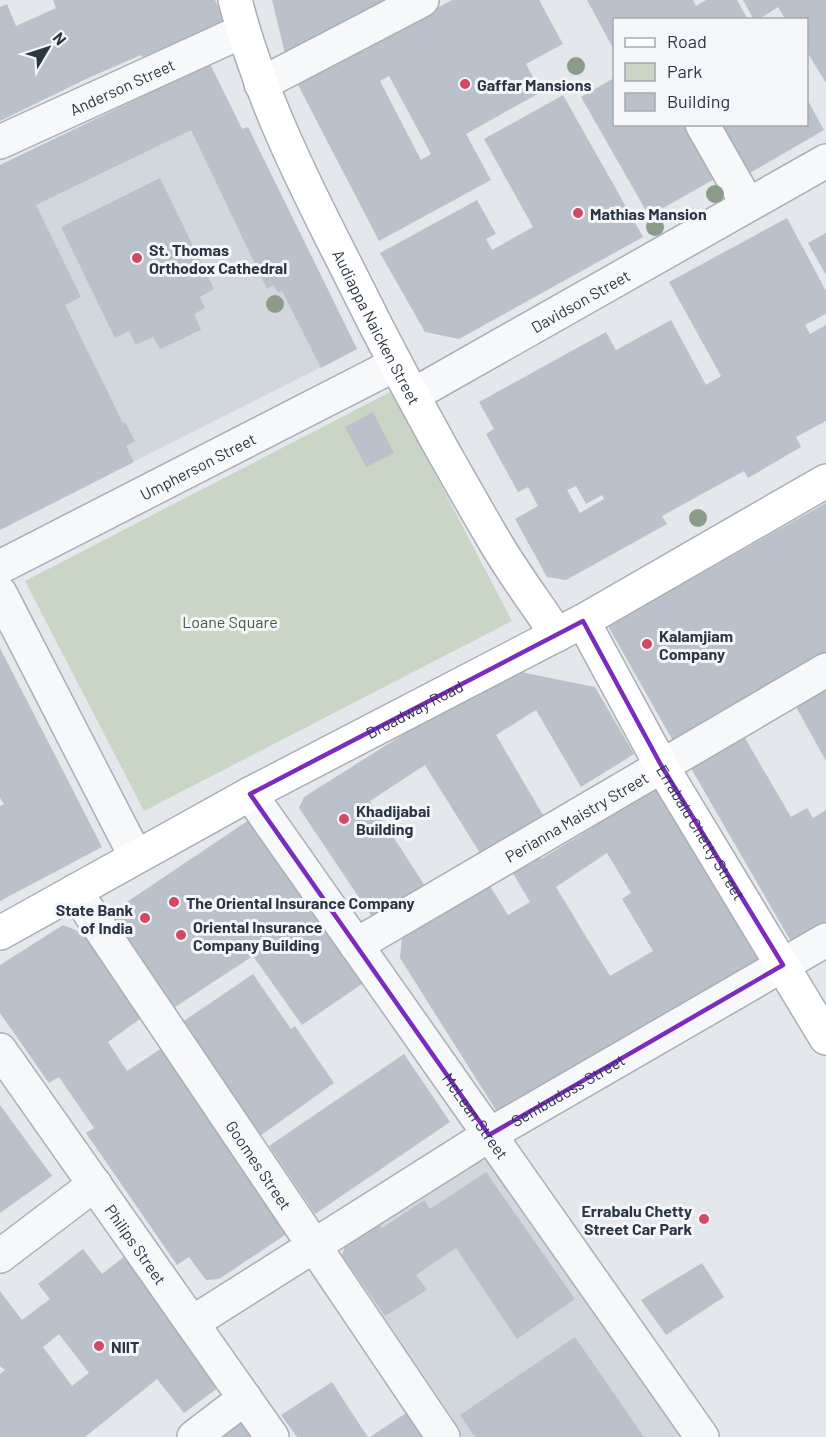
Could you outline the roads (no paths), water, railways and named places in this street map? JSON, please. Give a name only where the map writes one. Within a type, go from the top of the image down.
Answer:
[{"type":"street","name":"Audiappa Naicken Street","points":[[235,0],[261,84],[291,155],[396,364],[494,541],[570,628]]},
{"type":"street","points":[[261,84],[422,0]]},
{"type":"street","name":"Anderson Street","points":[[0,142],[243,31]]},
{"type":"street","points":[[703,126],[748,205]]},
{"type":"street","name":"Davidson Street","points":[[413,395],[826,161]]},
{"type":"street","name":"Umpherson Street","points":[[0,567],[396,364]]},
{"type":"street","name":"Broadway Road","points":[[0,933],[250,794],[570,628],[826,481]]},
{"type":"street","points":[[0,593],[136,857]]},
{"type":"street","name":"Errabalu Chetty Street","points":[[570,628],[661,765],[826,1038]]},
{"type":"street","name":"Perianna Maistry Street","points":[[356,945],[826,670]]},
{"type":"street","name":"McLean Street","points":[[250,794],[702,1437]]},
{"type":"street","name":"Goomes Street","points":[[75,891],[443,1437]]},
{"type":"street","name":"Sembudoss Street","points":[[192,1323],[489,1135],[826,940]]},
{"type":"street","name":"Philips Street","points":[[0,1050],[272,1437]]},
{"type":"street","points":[[0,1256],[95,1184]]},
{"type":"street","points":[[194,1437],[245,1398]]},
{"type":"place","name":"Gaffar Mansions","points":[[465,84]]},
{"type":"place","name":"Mathias Mansion","points":[[578,213]]},
{"type":"place","name":"St. Thomas Orthodox Cathedral","points":[[137,258]]},
{"type":"place","name":"Kalamjiam Company","points":[[647,644]]},
{"type":"place","name":"Khadijabai Building","points":[[344,819]]},
{"type":"place","name":"The Oriental Insurance Company","points":[[174,902]]},
{"type":"place","name":"State Bank of India","points":[[145,918]]},
{"type":"place","name":"Oriental Insurance Company Building","points":[[181,935]]},
{"type":"place","name":"Errabalu Chetty Street Car Park","points":[[704,1219]]},
{"type":"place","name":"NIIT","points":[[99,1346]]},
{"type":"park label","name":"Loane Square","points":[[230,621]]}]
